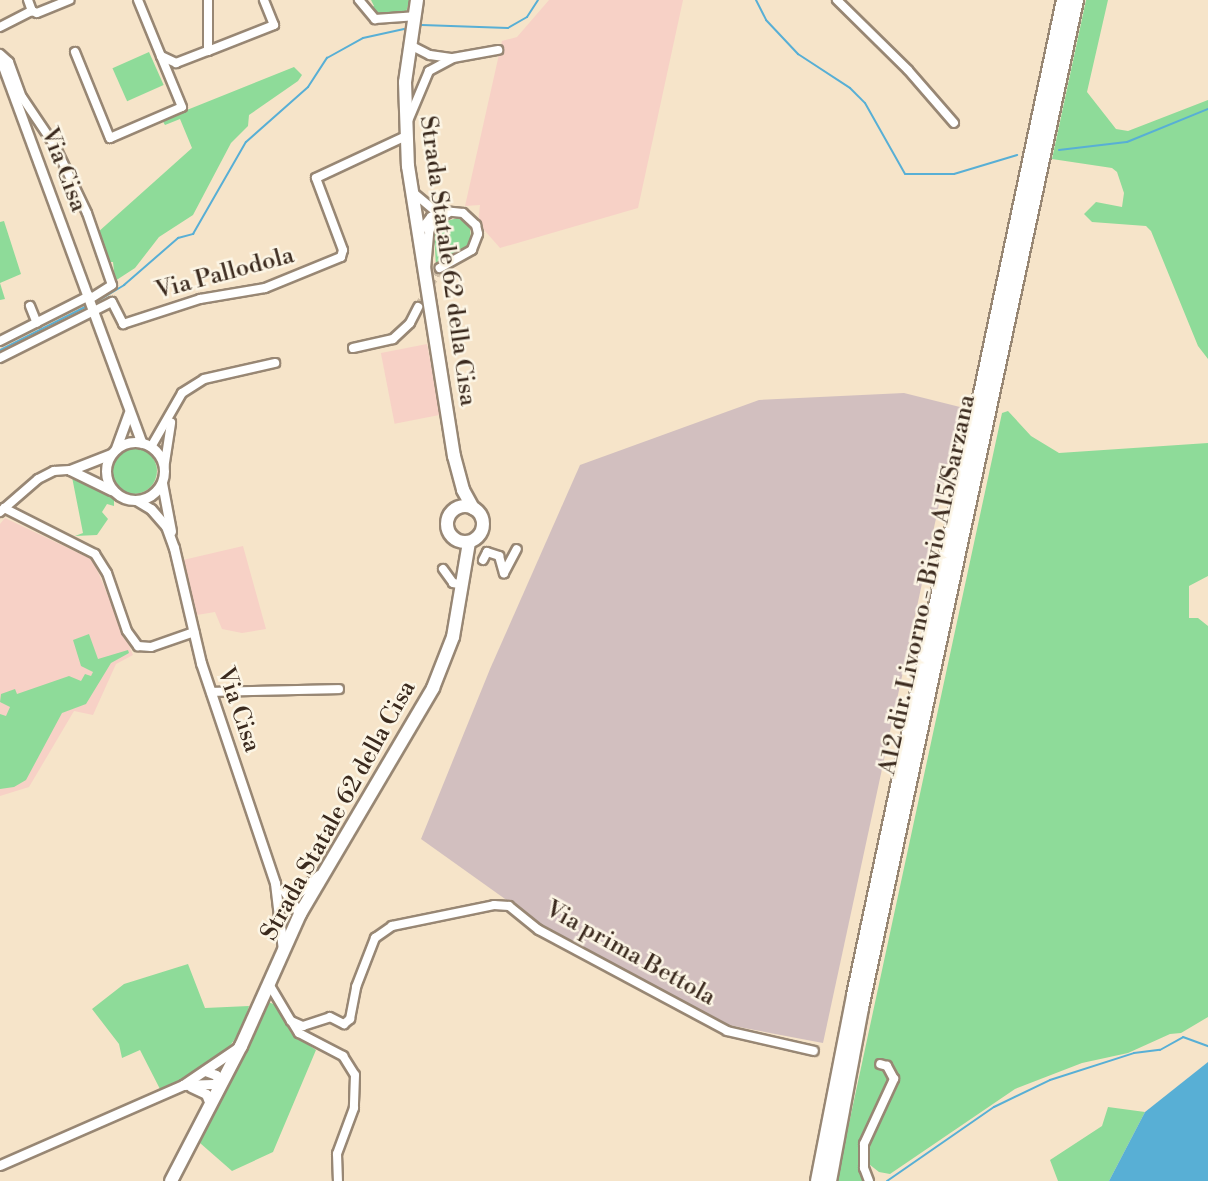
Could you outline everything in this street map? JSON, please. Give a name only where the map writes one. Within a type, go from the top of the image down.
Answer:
[{"type":"highway","points":[[818,1181],[856,983],[1064,0]]},
{"type":"highway","name":"A12 dir. Livorno - Bivio A15/Sarzana","points":[[829,1181],[864,996],[1076,0]]},
{"type":"main road","name":"Strada Statale 62 della Cisa","points":[[171,1181],[241,1046],[300,914],[433,688],[453,637],[469,542],[478,537],[483,525],[462,490],[454,456],[411,190],[406,131],[410,45],[417,0]]},
{"type":"main road","name":"Strada Statale 62 della Cisa","points":[[454,456],[453,510],[447,525],[462,558],[463,585]]},
{"type":"main road","points":[[453,510],[465,506],[474,508]]},
{"type":"main road","points":[[453,537],[469,542]]},
{"type":"street","points":[[28,0],[32,10]]},
{"type":"street","points":[[0,27],[32,10],[41,12],[69,0]]},
{"type":"street","points":[[75,52],[110,138],[182,108],[138,0]]},
{"type":"street","points":[[208,0],[208,51]]},
{"type":"street","points":[[160,56],[176,63],[274,25],[264,0]]},
{"type":"street","points":[[359,0],[375,19],[414,16]]},
{"type":"street","points":[[837,0],[908,70],[954,123]]},
{"type":"street","points":[[410,45],[430,55],[453,58],[498,50]]},
{"type":"street","points":[[0,56],[9,62],[22,97],[55,146],[87,213],[112,285],[0,341]]},
{"type":"street","name":"Via Cisa","points":[[0,56],[94,310],[147,445]]},
{"type":"street","points":[[406,131],[429,71],[453,58]]},
{"type":"street","name":"Via Pallodola","points":[[94,310],[112,302],[116,304],[123,324],[200,299],[265,288],[341,257],[343,250],[316,178],[406,131]]},
{"type":"street","points":[[411,190],[434,210],[471,218],[478,234],[472,250],[463,258],[440,268]]},
{"type":"street","points":[[418,236],[431,217],[449,212]]},
{"type":"street","points":[[425,273],[429,260],[429,231],[435,220],[449,212]]},
{"type":"street","points":[[30,306],[37,323]]},
{"type":"street","points":[[353,348],[393,339],[406,327],[418,307]]},
{"type":"street","points":[[0,358],[94,310]]},
{"type":"street","points":[[70,471],[112,453],[125,443],[147,445],[165,429],[176,402],[204,379],[275,363]]},
{"type":"street","name":"Via Cisa","points":[[112,453],[129,421],[127,393]]},
{"type":"street","points":[[176,402],[162,482],[152,495],[136,500],[117,494],[95,480],[70,471],[54,471],[38,479],[2,510],[95,554],[107,573],[127,632],[138,646],[151,647],[194,632]]},
{"type":"street","points":[[147,445],[164,469]]},
{"type":"street","points":[[112,453],[105,471],[117,494]]},
{"type":"street","name":"Via Cisa","points":[[162,482],[174,548],[194,632],[211,692],[275,883],[280,908],[283,951]]},
{"type":"street","name":"Via Cisa","points":[[136,500],[158,516],[174,548]]},
{"type":"street","points":[[483,560],[487,552],[499,556],[504,573],[517,549]]},
{"type":"street","points":[[443,569],[453,583],[463,585]]},
{"type":"street","points":[[211,692],[339,689]]},
{"type":"street","points":[[285,891],[298,893],[325,869]]},
{"type":"street","points":[[275,883],[285,891],[300,914]]},
{"type":"street","name":"Via prima Bettola","points":[[291,1021],[303,1026],[324,1017],[348,1022],[375,938],[392,926],[501,905],[520,913],[539,930],[727,1031],[814,1051]]},
{"type":"street","points":[[280,908],[300,914]]},
{"type":"street","points":[[269,984],[299,1033],[343,1056],[355,1075],[354,1108],[337,1154],[338,1181]]},
{"type":"street","points":[[0,1165],[183,1085],[241,1046]]},
{"type":"street","points":[[869,1181],[864,1168],[864,1144],[894,1079],[886,1066],[880,1064]]},
{"type":"street","points":[[183,1085],[220,1084],[216,1075],[205,1071]]},
{"type":"street","points":[[183,1085],[202,1092],[210,1104]]},
{"type":"shaded area","points":[[549,0],[683,0],[638,208],[500,248],[478,223],[480,205],[465,206],[502,41],[517,37]]},
{"type":"shaded area","points":[[427,344],[441,415],[395,424],[381,353]]},
{"type":"shaded area","points":[[904,393],[960,407],[823,1043],[723,1024],[547,929],[421,839],[490,669],[580,465],[759,400]]},
{"type":"shaded area","points":[[5,518],[93,560],[133,655],[116,664],[93,715],[74,711],[29,787],[0,796],[0,524]]},
{"type":"shaded area","points":[[243,546],[266,629],[242,633],[222,629],[215,612],[197,615],[183,560]]},
{"type":"green space","points":[[371,0],[410,0],[406,12],[380,17],[368,9],[374,6]]},
{"type":"green space","points":[[1086,0],[1108,0],[1087,92],[1116,129],[1128,131],[1208,100],[1208,359],[1198,346],[1151,231],[1146,226],[1092,222],[1084,214],[1096,202],[1122,207],[1124,193],[1117,172],[1112,168],[1052,159]]},
{"type":"green space","points":[[149,52],[164,85],[127,101],[112,68]]},
{"type":"green space","points":[[294,67],[302,75],[298,81],[249,115],[248,126],[231,143],[193,215],[159,237],[135,268],[115,281],[113,262],[108,262],[97,233],[192,148],[180,119],[165,125],[162,120]]},
{"type":"green space","points":[[458,218],[470,227],[471,241],[460,254],[436,266],[434,232],[442,222]]},
{"type":"green space","points":[[4,221],[21,274],[0,283],[0,222]]},
{"type":"green space","points":[[0,283],[5,299],[0,300]]},
{"type":"green space","points":[[1008,411],[1031,436],[1059,453],[1208,443],[1208,576],[1189,586],[1189,618],[1198,618],[1208,626],[1208,1017],[1181,1033],[1170,1034],[1128,1053],[1082,1063],[1015,1089],[890,1174],[879,1172],[860,1157],[866,1181],[829,1181],[835,1142],[845,1142],[1002,413]]},
{"type":"green space","points":[[134,448],[150,455],[157,471],[150,487],[134,494],[118,487],[111,471],[118,455]]},
{"type":"green space","points":[[72,477],[94,484],[114,500],[114,506],[107,504],[102,512],[108,519],[97,535],[75,536],[83,533]]},
{"type":"green space","points":[[89,634],[98,659],[128,650],[129,653],[111,663],[86,704],[62,713],[26,780],[14,787],[0,789],[0,714],[6,716],[10,707],[0,702],[1,694],[15,689],[17,694],[69,676],[81,681],[85,674],[91,676],[93,672],[81,666],[73,640]]},
{"type":"green space","points":[[188,964],[205,1008],[249,1006],[242,1029],[222,1057],[161,1091],[140,1050],[122,1058],[119,1044],[92,1009],[124,984]]},
{"type":"green space","points":[[268,1002],[279,1006],[291,1033],[316,1050],[273,1152],[232,1171],[200,1143]]},
{"type":"green space","points":[[1108,1107],[1145,1112],[1109,1181],[1058,1181],[1050,1160],[1102,1126]]},
{"type":"water","points":[[1208,1062],[1208,1181],[1109,1181],[1145,1112]]},
{"type":"waterway","points":[[422,25],[508,28],[527,17],[538,0]]},
{"type":"waterway","points":[[756,0],[766,20],[798,54],[850,88],[865,103],[905,174],[954,174],[1017,155]]},
{"type":"waterway","points":[[96,302],[124,285],[178,238],[193,234],[246,142],[308,87],[327,58],[363,38],[404,29]]},
{"type":"waterway","points":[[1059,150],[1127,142],[1208,109]]},
{"type":"waterway","points":[[0,350],[87,306]]},
{"type":"waterway","points":[[887,1181],[994,1107],[1050,1080],[1134,1053],[1160,1050],[1183,1037],[1208,1046]]},
{"type":"tunnel","points":[[418,307],[440,268]]}]
